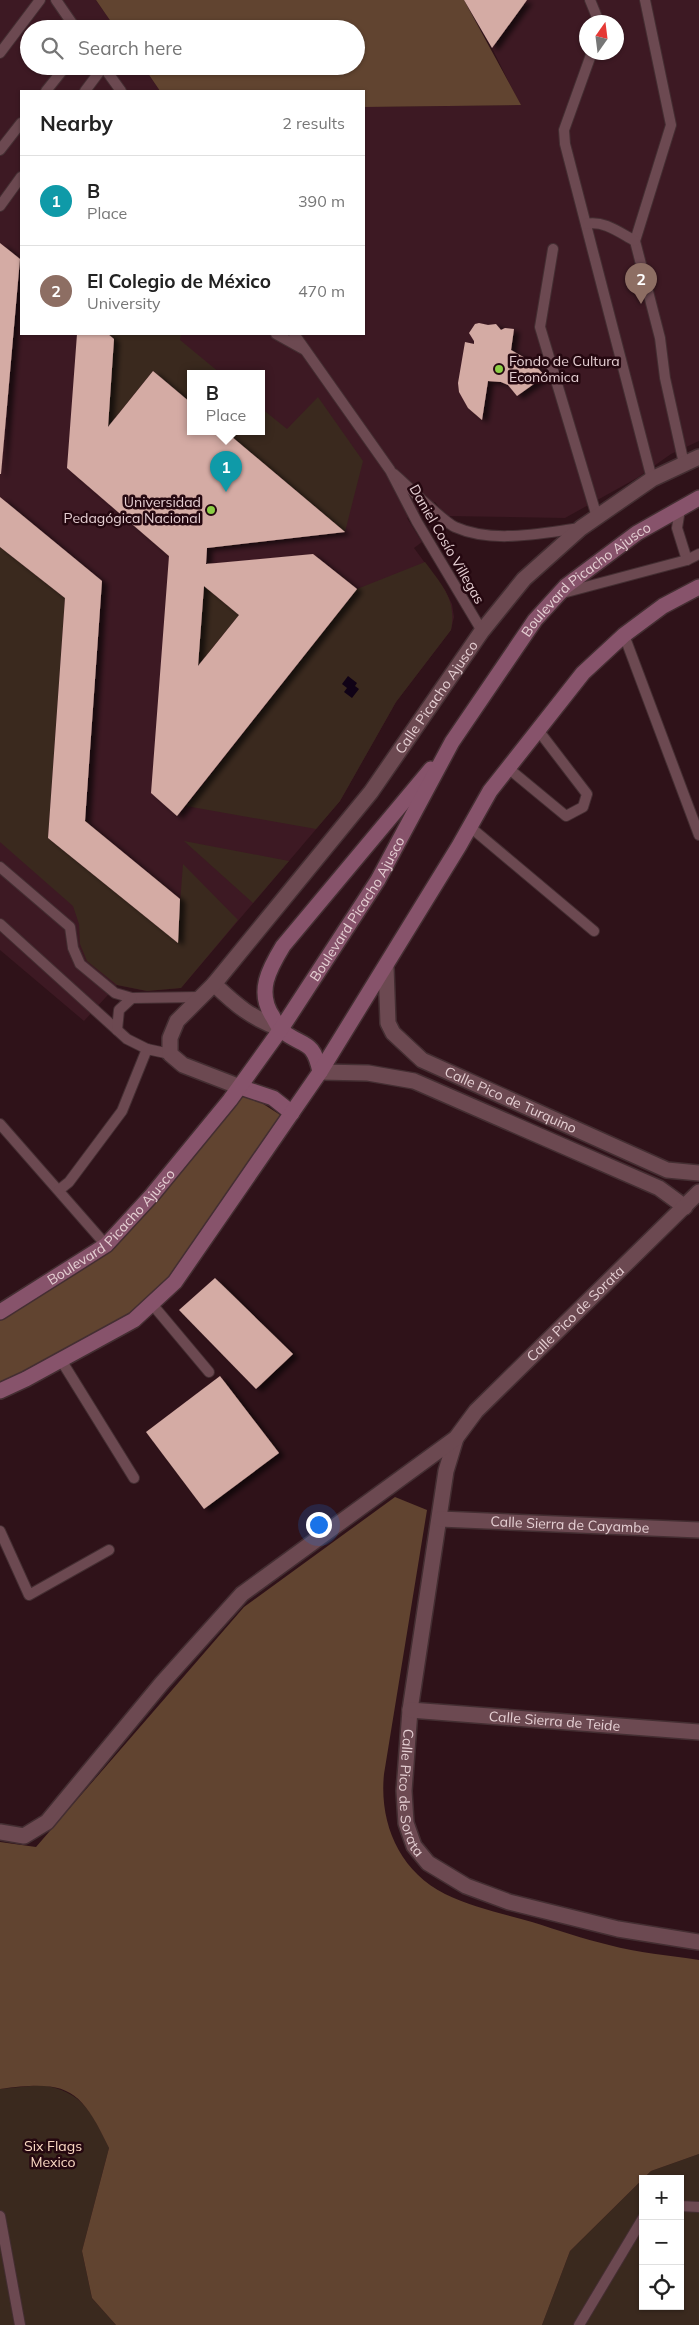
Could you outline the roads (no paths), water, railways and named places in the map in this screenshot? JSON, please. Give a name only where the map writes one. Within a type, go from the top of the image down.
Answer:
[{"type":"main road","name":"Boulevard Picacho Ajusco","points":[[0,1312],[106,1245],[152,1195],[240,1087],[281,1029],[378,880],[452,742],[535,620],[566,586],[637,532],[699,498]]},
{"type":"main road","points":[[0,1391],[134,1320],[176,1282],[320,1072],[386,967],[490,791],[583,673],[624,635],[663,606],[699,587]]},
{"type":"main road","points":[[320,1072],[317,1058],[308,1044],[281,1029],[268,1010],[263,992],[268,971],[278,955],[452,742]]},
{"type":"main road","points":[[240,1087],[273,1098],[292,1113]]},
{"type":"street","name":"Calle Picacho Ajusco","points":[[170,1054],[170,1038],[177,1021],[214,984],[372,792],[482,631],[524,579],[581,528],[652,479],[699,457]]},
{"type":"street","name":"Calle Pico de Turquino","points":[[386,967],[388,1023],[393,1033],[422,1060],[667,1170],[699,1173]]},
{"type":"street","points":[[214,984],[240,1009],[260,1021],[281,1029]]},
{"type":"street","points":[[170,1054],[183,1065],[240,1087]]},
{"type":"street","name":"Calle Pico de Turquino","points":[[320,1072],[368,1073],[414,1081],[658,1188],[685,1207]]},
{"type":"street","name":"Calle Pico de Sorata","points":[[0,1832],[24,1836],[47,1822],[162,1683],[242,1594],[456,1438],[476,1411],[699,1192]]},
{"type":"street","name":"Calle Pico de Sorata","points":[[456,1438],[446,1471],[410,1710],[404,1790],[406,1823],[414,1846],[428,1863],[466,1886],[509,1902],[618,1929],[699,1942]]},
{"type":"street","name":"Calle Sierra de Cayambe","points":[[440,1519],[699,1530]]},
{"type":"street","name":"Calle Sierra de Teide","points":[[410,1710],[699,1732]]},
{"type":"lane","points":[[25,20],[40,0]]},
{"type":"lane","points":[[56,0],[70,20]]},
{"type":"lane","points":[[590,0],[596,15]]},
{"type":"lane","points":[[645,0],[670,125],[635,241],[660,338],[666,378],[684,464]]},
{"type":"lane","points":[[0,53],[20,26]]},
{"type":"lane","points":[[589,60],[564,130],[565,144],[652,479]]},
{"type":"lane","points":[[47,90],[59,75]]},
{"type":"lane","points":[[86,90],[97,75]]},
{"type":"lane","points":[[109,75],[120,90]]},
{"type":"lane","points":[[0,150],[20,124]]},
{"type":"lane","points":[[0,206],[20,178]]},
{"type":"lane","points":[[586,224],[595,222],[607,226],[635,241]]},
{"type":"lane","points":[[553,249],[540,327],[597,517]]},
{"type":"lane","points":[[278,335],[305,350]]},
{"type":"lane","name":"Daniel Cosío Villegas","points":[[295,335],[390,470],[417,522],[482,631]]},
{"type":"lane","name":"Daniel Cosío Villegas","points":[[390,470],[454,526],[488,535],[534,534],[581,528]]},
{"type":"lane","points":[[680,508],[677,528],[688,560]]},
{"type":"lane","points":[[559,594],[688,560],[699,554]]},
{"type":"lane","points":[[624,635],[699,835]]},
{"type":"lane","points":[[508,768],[566,816],[583,807],[587,794],[538,730]]},
{"type":"lane","points":[[469,826],[594,932]]},
{"type":"lane","points":[[0,867],[70,927],[73,948],[80,964],[115,993],[132,998],[201,997]]},
{"type":"lane","points":[[0,924],[127,1039],[147,1049],[170,1054]]},
{"type":"lane","points":[[117,1030],[119,1010],[132,998]]},
{"type":"lane","points":[[59,1190],[69,1182],[122,1111],[147,1049]]},
{"type":"lane","points":[[0,1124],[106,1245]]},
{"type":"lane","points":[[152,1304],[209,1372]]},
{"type":"lane","points":[[61,1360],[134,1478]]},
{"type":"lane","points":[[0,1530],[29,1595],[109,1550]]},
{"type":"lane","points":[[684,2206],[699,2207]]},
{"type":"lane","points":[[0,2216],[20,2325]]},
{"type":"lane","points":[[579,2325],[642,2220]]},
{"type":"place","name":"El Colegio de México","points":[[641,304]]},
{"type":"place","name":"Fondo de Cultura Económica","points":[[499,369]]},
{"type":"place","name":"B","points":[[226,492]]},
{"type":"place","name":"Universidad Pedagógica Nacional","points":[[211,510]]},
{"type":"park label","name":"Six Flags Mexico","points":[[53,2154]]}]
